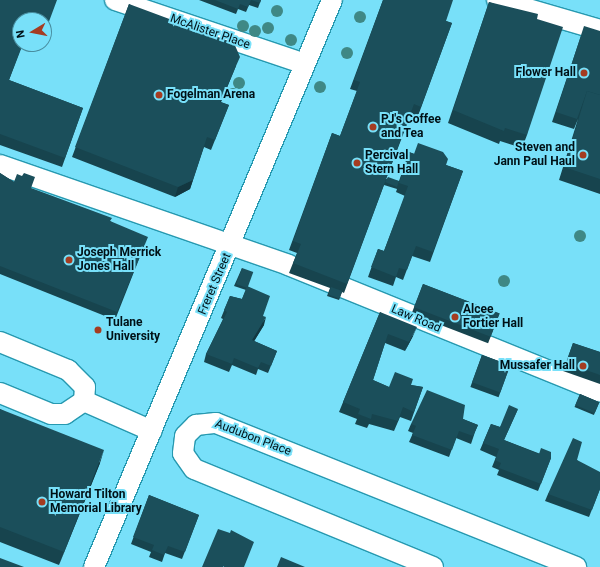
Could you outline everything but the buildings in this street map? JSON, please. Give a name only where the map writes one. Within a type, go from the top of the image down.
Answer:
[{"type":"street","name":"McAlister Place","points":[[115,0],[305,64]]},
{"type":"street","name":"Freret Street","points":[[94,567],[231,247],[332,0]]},
{"type":"street","points":[[497,0],[600,30]]},
{"type":"street","name":"Law Road","points":[[0,165],[231,247],[288,265],[600,392]]},
{"type":"street","points":[[0,342],[78,376],[85,388],[84,401],[75,410],[51,414],[0,393]]},
{"type":"street","points":[[84,401],[152,431]]},
{"type":"street","name":"Audubon Place","points":[[433,567],[194,469],[183,453],[185,436],[196,425],[216,423],[576,567]]},
{"type":"place","name":"Flower Hall","points":[[584,73]]},
{"type":"place","name":"Fogelman Arena","points":[[159,95]]},
{"type":"place","name":"PJ's Coffee and Tea","points":[[373,127]]},
{"type":"place","name":"Steven and Jann Paul Haul","points":[[583,155]]},
{"type":"place","name":"Percival Stern Hall","points":[[357,163]]},
{"type":"place","name":"Joseph Merrick Jones Hall","points":[[69,260]]},
{"type":"place","name":"Alcee Fortier Hall","points":[[455,317]]},
{"type":"place","name":"Tulane University","points":[[98,330]]},
{"type":"place","name":"Mussafer Hall","points":[[583,366]]},
{"type":"place","name":"Howard Tilton Memorial Library","points":[[42,502]]}]
